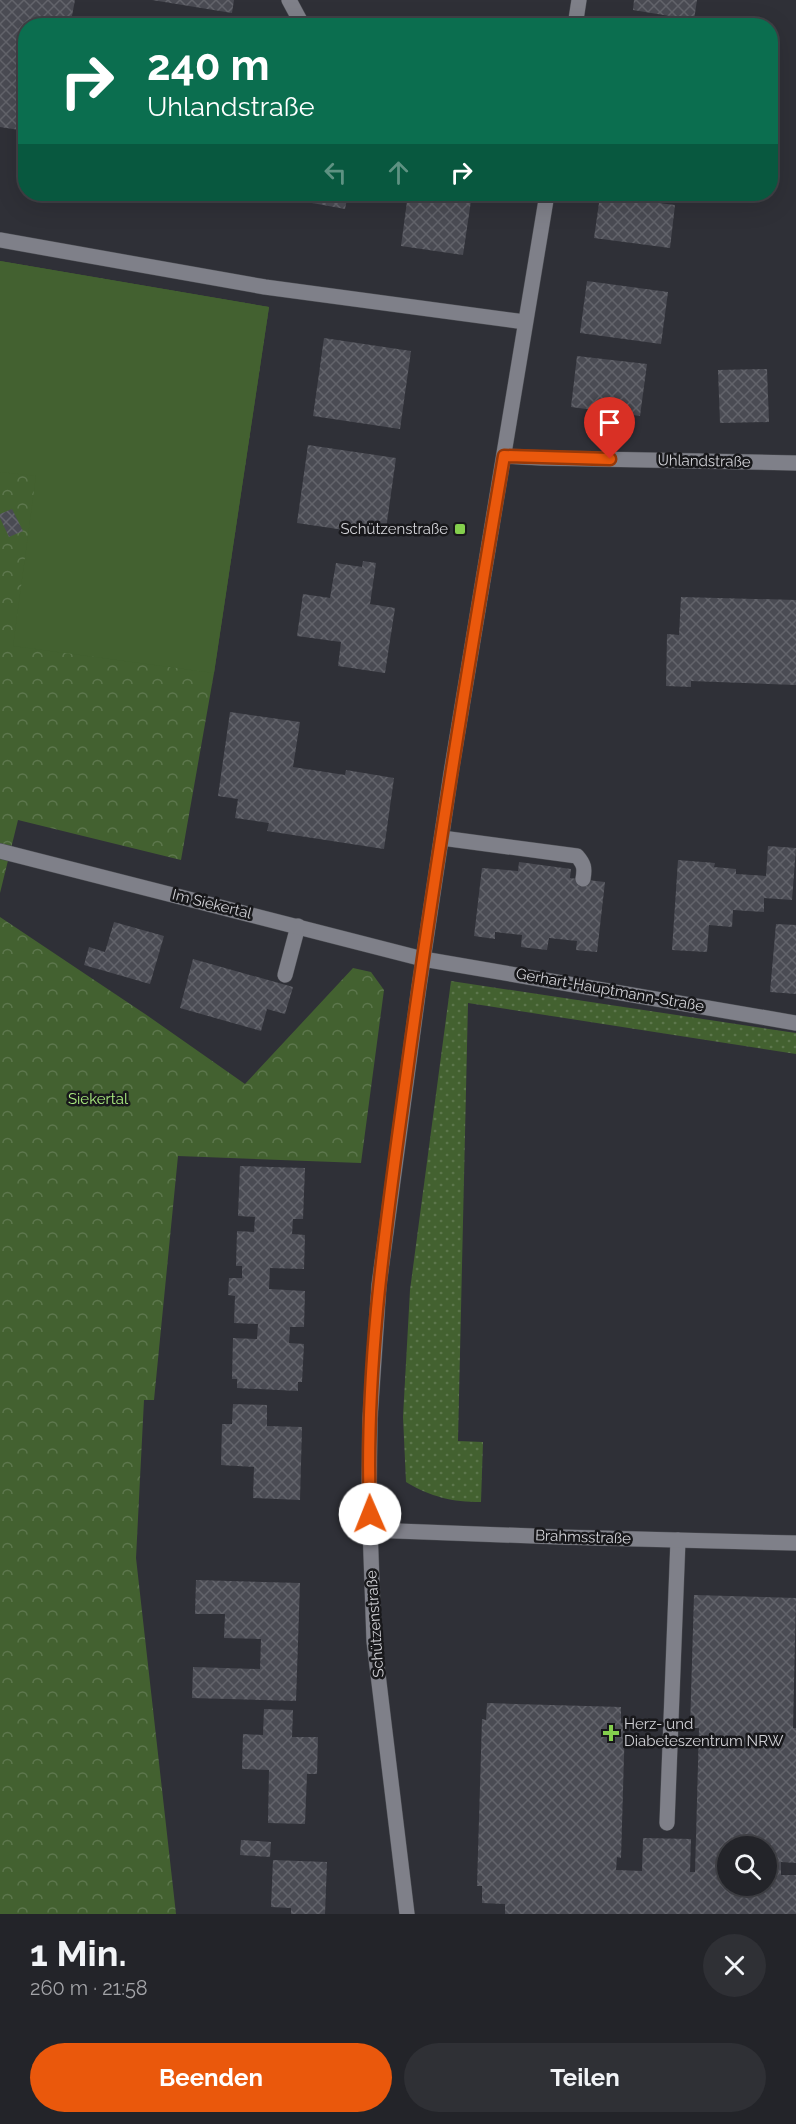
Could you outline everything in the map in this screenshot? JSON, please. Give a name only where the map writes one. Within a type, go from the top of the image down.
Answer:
[{"type":"street","points":[[289,0],[299,18]]},
{"type":"street","points":[[576,18],[579,0]]},
{"type":"street","name":"Schützenstraße","points":[[408,1914],[374,1641],[370,1530],[370,1419],[379,1285],[423,959],[451,773],[546,201]]},
{"type":"street","points":[[0,240],[265,286],[525,322]]},
{"type":"street","name":"Uhlandstraße","points":[[504,456],[796,463]]},
{"type":"street","points":[[442,838],[577,856],[583,863],[583,879]]},
{"type":"street","name":"Im Siekertal","points":[[0,850],[423,959]]},
{"type":"street","points":[[285,975],[298,926]]},
{"type":"street","name":"Gerhart-Hauptmann-Straße","points":[[423,959],[796,1023]]},
{"type":"street","name":"Brahmsstraße","points":[[370,1530],[796,1543]]},
{"type":"street","points":[[667,1823],[678,1540]]},
{"type":"green space","points":[[0,261],[269,307],[214,673],[181,860],[18,820],[0,893]]},
{"type":"green space","points":[[0,261],[269,307],[214,673],[13,646],[36,476],[0,472]]},
{"type":"green space","name":"Siekertal","points":[[0,917],[245,1084],[353,968],[371,972],[384,990],[361,1163],[178,1156],[154,1400],[144,1400],[136,1558],[176,1914],[0,1914]]},
{"type":"green space","points":[[451,981],[796,1033],[796,1054],[468,1003],[458,1441],[483,1442],[481,1502],[442,1498],[406,1482],[403,1417],[410,1290]]},
{"type":"building","points":[[0,0],[75,0],[72,18],[18,18],[18,130],[0,127]]},
{"type":"building","points":[[152,0],[234,0],[232,13]]},
{"type":"building","points":[[634,0],[697,0],[694,18],[633,10]]},
{"type":"building","points":[[301,201],[347,201],[345,209]]},
{"type":"building","points":[[407,201],[471,201],[463,255],[401,246]]},
{"type":"building","points":[[599,201],[642,201],[675,205],[670,248],[594,238]]},
{"type":"building","points":[[587,281],[668,292],[661,344],[580,333]]},
{"type":"building","points":[[324,338],[411,351],[400,429],[313,416]]},
{"type":"building","points":[[577,356],[647,364],[640,416],[571,407]]},
{"type":"building","points":[[767,369],[769,422],[720,423],[718,370]]},
{"type":"building","points":[[308,445],[396,458],[385,536],[297,523]]},
{"type":"building","points":[[12,509],[23,531],[9,537],[0,514]]},
{"type":"building","points":[[363,561],[376,563],[370,604],[395,608],[385,673],[338,666],[341,642],[297,636],[303,594],[330,598],[336,563],[362,567]]},
{"type":"building","points":[[681,597],[796,600],[796,685],[691,681],[691,687],[666,686],[667,634],[679,635]]},
{"type":"building","points":[[230,712],[300,722],[293,767],[345,775],[346,770],[394,778],[384,849],[267,831],[269,823],[235,818],[238,799],[218,796]]},
{"type":"building","points":[[768,846],[796,848],[792,900],[764,898],[764,912],[733,910],[732,927],[709,925],[707,952],[672,950],[678,860],[715,863],[714,867],[736,869],[736,874],[766,876]]},
{"type":"building","points":[[519,862],[571,869],[570,878],[605,882],[597,952],[576,950],[577,941],[549,938],[547,950],[521,947],[522,935],[495,932],[495,939],[474,936],[482,868],[518,871]]},
{"type":"building","points":[[114,922],[164,936],[150,984],[84,965],[89,947],[105,952]]},
{"type":"building","points":[[776,924],[796,925],[796,994],[770,992]]},
{"type":"building","points":[[193,959],[293,987],[285,1014],[267,1009],[261,1031],[180,1008]]},
{"type":"building","points":[[240,1166],[305,1168],[303,1219],[293,1219],[292,1234],[305,1235],[304,1269],[270,1268],[269,1289],[305,1291],[304,1327],[290,1327],[289,1343],[304,1344],[302,1382],[298,1382],[298,1391],[237,1388],[237,1379],[232,1379],[233,1338],[257,1339],[258,1324],[234,1323],[235,1296],[228,1295],[229,1278],[242,1278],[242,1266],[236,1266],[237,1231],[254,1232],[255,1217],[238,1216]]},
{"type":"building","points":[[233,1404],[267,1405],[267,1426],[302,1427],[300,1500],[253,1498],[254,1467],[221,1465],[222,1424],[232,1424]]},
{"type":"building","points":[[196,1580],[300,1583],[296,1701],[192,1698],[193,1667],[260,1669],[261,1639],[224,1638],[225,1614],[195,1614]]},
{"type":"building","points":[[694,1595],[796,1598],[793,1728],[796,1728],[796,1863],[781,1862],[781,1875],[796,1875],[796,1914],[505,1914],[505,1904],[482,1903],[482,1886],[477,1886],[482,1719],[486,1720],[487,1703],[621,1707],[621,1723],[625,1723],[621,1858],[617,1857],[616,1870],[642,1871],[643,1838],[691,1839],[690,1872],[695,1872],[699,1728],[690,1728]]},
{"type":"building","points":[[264,1709],[293,1710],[292,1737],[318,1737],[317,1774],[307,1774],[305,1824],[268,1823],[269,1770],[242,1769],[243,1734],[263,1735]]},
{"type":"building","points":[[241,1840],[271,1842],[270,1857],[240,1855]]},
{"type":"building","points":[[273,1860],[327,1862],[325,1914],[291,1914],[291,1908],[271,1907]]},
{"type":"place","name":"Schützenstraße","points":[[460,529]]},
{"type":"place","name":"Herz- und Diabeteszentrum NRW","points":[[611,1733]]},
{"type":"route","points":[[370,1514],[370,1419],[379,1285],[392,1179],[451,773],[504,456],[610,459]]}]
